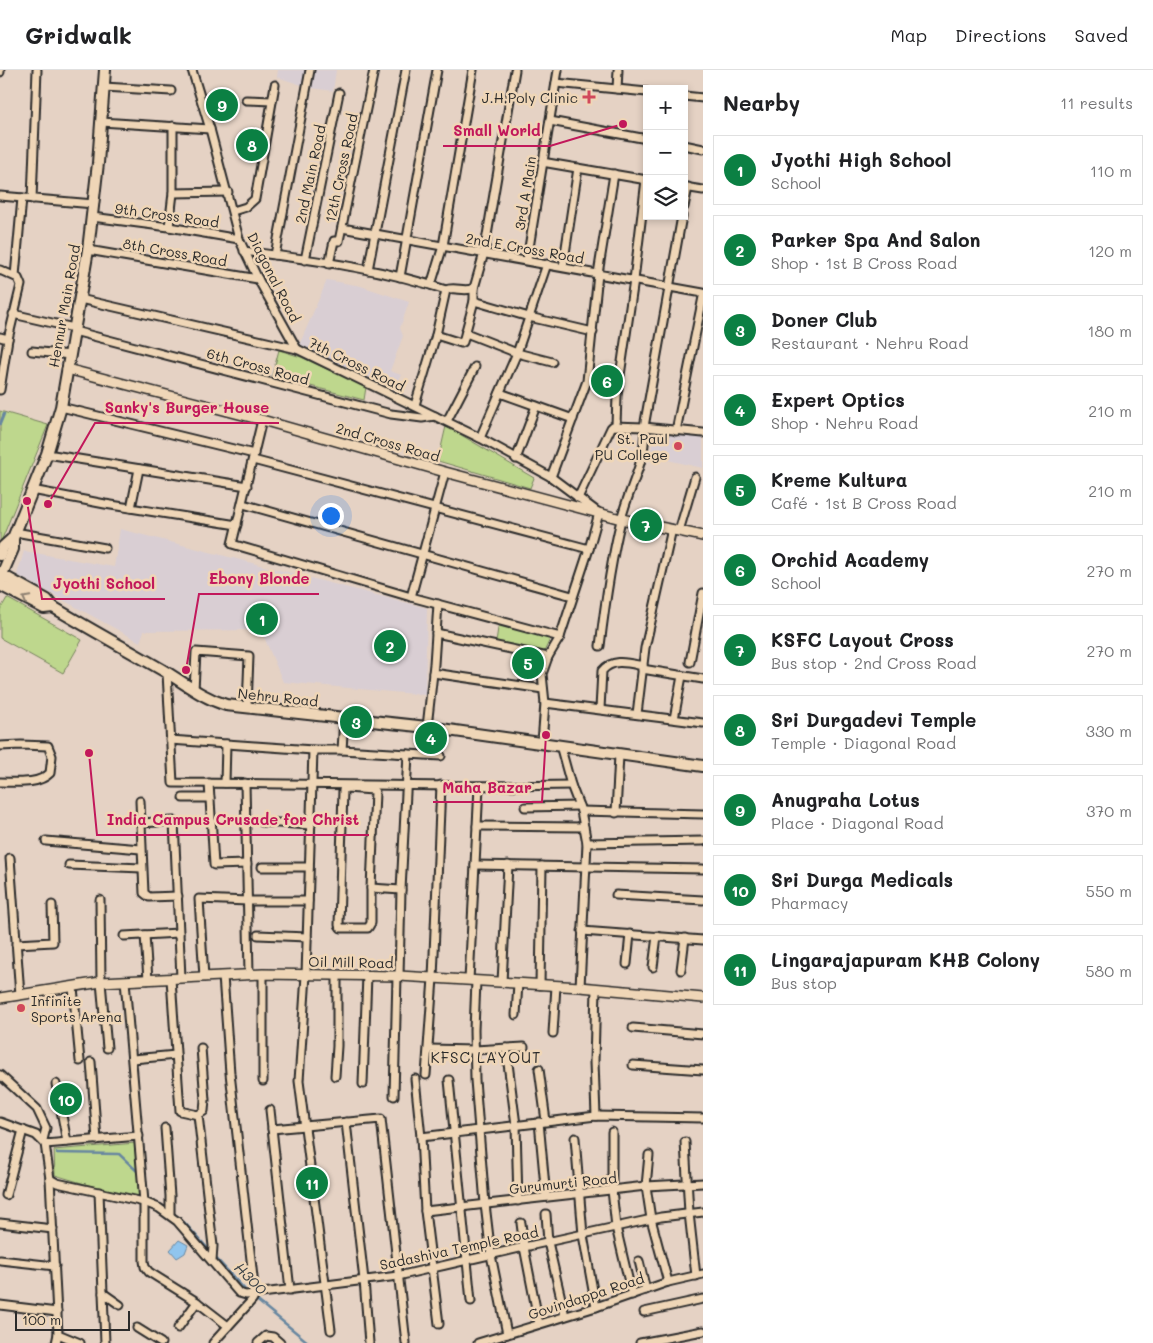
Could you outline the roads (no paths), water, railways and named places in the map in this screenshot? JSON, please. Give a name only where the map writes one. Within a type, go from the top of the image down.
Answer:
[{"type":"main road","name":"Hennur Main Road","points":[[0,578],[13,549],[14,535],[47,454],[60,407],[88,250],[94,204],[105,70]]},
{"type":"main road","name":"Hennur Main Road","points":[[0,555],[3,546],[14,535]]},
{"type":"main road","name":"Nehru Road","points":[[0,578],[44,608],[53,607],[167,672],[194,690],[216,702],[226,705],[427,727],[703,766]]},
{"type":"street","points":[[32,199],[37,70]]},
{"type":"street","name":"Diagonal Road","points":[[192,70],[228,192],[239,239],[258,279],[297,349]]},
{"type":"street","points":[[274,255],[310,70]]},
{"type":"street","name":"12th Cross Road","points":[[329,264],[334,240],[339,241],[374,70]]},
{"type":"street","points":[[368,270],[406,70]]},
{"type":"street","points":[[400,277],[437,70]]},
{"type":"street","points":[[431,285],[443,246],[473,70]]},
{"type":"street","points":[[436,335],[461,343],[466,333],[474,301],[474,288],[484,253],[515,70]]},
{"type":"street","name":"3rd A Main","points":[[527,260],[558,70]]},
{"type":"street","points":[[617,89],[618,70]]},
{"type":"street","points":[[556,83],[643,92]]},
{"type":"street","points":[[232,211],[246,207],[255,198],[275,85]]},
{"type":"street","points":[[104,87],[170,92]]},
{"type":"street","name":"2nd Main Road","points":[[305,260],[339,93]]},
{"type":"street","points":[[688,96],[703,98]]},
{"type":"street","points":[[246,100],[272,101]]},
{"type":"street","points":[[550,121],[643,138]]},
{"type":"street","points":[[101,122],[210,129]]},
{"type":"street","points":[[169,227],[172,193],[173,126]]},
{"type":"street","points":[[688,146],[703,149]]},
{"type":"street","points":[[542,162],[643,179]]},
{"type":"street","points":[[563,267],[578,168]]},
{"type":"street","points":[[550,477],[587,381],[598,274],[614,174]]},
{"type":"street","points":[[688,187],[703,190]]},
{"type":"street","points":[[172,193],[228,192]]},
{"type":"street","points":[[0,196],[94,204]]},
{"type":"street","points":[[16,276],[22,198]]},
{"type":"street","points":[[616,425],[617,396],[643,205]]},
{"type":"street","name":"9th Cross Road","points":[[92,217],[169,227],[239,239]]},
{"type":"street","points":[[600,646],[606,598],[621,519],[645,445],[644,427],[681,220]]},
{"type":"street","name":"2nd E Cross Road","points":[[342,228],[703,292]]},
{"type":"street","name":"8th Cross Road","points":[[88,250],[258,279]]},
{"type":"street","points":[[244,251],[368,270],[446,290],[450,288],[467,291],[474,288]]},
{"type":"street","points":[[480,438],[516,353],[547,264]]},
{"type":"street","points":[[0,270],[16,276],[21,285],[13,314],[0,390]]},
{"type":"street","points":[[415,405],[436,335],[446,290]]},
{"type":"street","points":[[676,431],[703,297]]},
{"type":"street","name":"7th Cross Road","points":[[80,299],[297,349],[480,438],[550,477],[599,513]]},
{"type":"street","points":[[474,301],[529,317],[593,332]]},
{"type":"street","name":"6th Cross Road","points":[[13,314],[390,414],[422,418],[436,416]]},
{"type":"street","points":[[466,333],[516,353],[552,362]]},
{"type":"street","points":[[0,337],[8,339]]},
{"type":"street","points":[[32,351],[70,355]]},
{"type":"street","points":[[447,422],[475,367]]},
{"type":"street","name":"2nd Cross Road","points":[[67,369],[262,420],[621,519],[703,536]]},
{"type":"street","points":[[500,393],[573,419]]},
{"type":"street","points":[[516,458],[536,406]]},
{"type":"street","points":[[60,407],[253,457],[435,509],[589,550]]},
{"type":"street","points":[[262,420],[232,544],[411,597],[560,637]]},
{"type":"street","points":[[578,498],[611,428],[616,425],[703,433]]},
{"type":"street","points":[[47,454],[247,486]]},
{"type":"street","points":[[131,508],[139,469]]},
{"type":"street","points":[[411,597],[445,472]]},
{"type":"street","points":[[637,714],[645,648],[675,530],[695,477]]},
{"type":"street","points":[[32,490],[237,525]]},
{"type":"street","points":[[243,504],[572,596]]},
{"type":"street","points":[[542,742],[545,703],[542,674],[548,657],[560,637],[572,596],[589,550],[599,513]]},
{"type":"street","points":[[14,535],[105,548]]},
{"type":"street","points":[[690,662],[703,593]]},
{"type":"street","points":[[427,727],[438,604]]},
{"type":"street","points":[[436,633],[548,657]]},
{"type":"street","points":[[194,690],[196,652],[249,656],[247,707]]},
{"type":"street","points":[[600,709],[602,671],[606,666],[615,662],[703,679]]},
{"type":"street","points":[[167,672],[173,782],[479,787],[571,785]]},
{"type":"street","points":[[433,673],[543,689]]},
{"type":"street","points":[[674,719],[682,676]]},
{"type":"street","points":[[545,703],[703,723]]},
{"type":"street","points":[[342,750],[344,718]]},
{"type":"street","points":[[170,740],[313,750],[441,756]]},
{"type":"street","points":[[224,782],[226,744]]},
{"type":"street","points":[[560,745],[571,785],[580,808],[587,843],[584,867],[580,988]]},
{"type":"street","points":[[0,746],[48,746],[52,756],[52,766],[47,776],[33,781],[0,782]]},
{"type":"street","points":[[313,750],[306,974],[299,1081],[327,1285],[331,1330]]},
{"type":"street","points":[[394,1096],[408,754]]},
{"type":"street","points":[[616,813],[619,755]]},
{"type":"street","points":[[209,782],[214,865],[247,864]]},
{"type":"street","points":[[246,783],[249,974]]},
{"type":"street","points":[[426,1075],[433,978],[441,785]]},
{"type":"street","points":[[479,787],[475,865],[473,981],[475,1050],[485,1204],[491,1255],[507,1334]]},
{"type":"street","points":[[344,788],[374,791],[371,888],[371,923],[369,927],[341,928],[339,925],[344,788]]},
{"type":"street","points":[[183,798],[210,798]]},
{"type":"street","points":[[140,801],[142,868],[145,895],[149,897],[178,896]]},
{"type":"street","points":[[525,807],[580,808],[616,813],[703,814]]},
{"type":"street","points":[[141,823],[174,821],[181,978]]},
{"type":"street","points":[[262,822],[311,825]]},
{"type":"street","points":[[477,826],[584,827]]},
{"type":"street","points":[[46,841],[141,849]]},
{"type":"street","points":[[587,843],[703,841]]},
{"type":"street","points":[[10,858],[20,995]]},
{"type":"street","points":[[69,865],[142,868]]},
{"type":"street","points":[[475,865],[703,869]]},
{"type":"street","points":[[502,982],[508,865]]},
{"type":"street","points":[[540,985],[542,866]]},
{"type":"street","points":[[262,867],[309,867]]},
{"type":"street","points":[[371,888],[401,890]]},
{"type":"street","points":[[616,895],[703,900]]},
{"type":"street","points":[[204,977],[199,899],[248,902],[308,901]]},
{"type":"street","points":[[100,900],[101,982],[107,1048]]},
{"type":"street","points":[[16,944],[53,942],[52,904]]},
{"type":"street","points":[[582,931],[703,940]]},
{"type":"street","points":[[124,936],[179,933]]},
{"type":"street","points":[[627,964],[630,934]]},
{"type":"street","points":[[145,935],[148,980]]},
{"type":"street","points":[[258,936],[307,937]]},
{"type":"street","points":[[654,967],[657,936]]},
{"type":"street","points":[[681,970],[685,938]]},
{"type":"street","name":"Oil Mill Road","points":[[0,998],[101,982],[249,974],[398,976],[703,998]]},
{"type":"street","points":[[263,974],[263,1081]]},
{"type":"street","points":[[335,1076],[337,975]]},
{"type":"street","points":[[363,1084],[367,975]]},
{"type":"street","points":[[214,1343],[252,1297],[230,1073],[223,976]]},
{"type":"street","points":[[171,979],[180,1111],[198,1114],[204,1112],[202,1048]]},
{"type":"street","points":[[125,981],[144,1202],[145,1267],[149,1272],[197,1302],[228,1326]]},
{"type":"street","points":[[516,1015],[518,984]]},
{"type":"street","points":[[553,1033],[556,986]]},
{"type":"street","points":[[73,987],[80,1061]]},
{"type":"street","points":[[596,989],[594,1062],[596,1116]]},
{"type":"street","points":[[633,1028],[703,1034]]},
{"type":"street","points":[[429,1049],[475,1050],[524,1047]]},
{"type":"street","points":[[506,1048],[516,1125],[518,1200]]},
{"type":"street","points":[[133,1059],[176,1054]]},
{"type":"street","points":[[91,1062],[97,1140]]},
{"type":"street","points":[[633,1065],[703,1070]]},
{"type":"street","points":[[539,1069],[546,1197]]},
{"type":"street","points":[[0,1075],[37,1108],[46,1128],[44,1142],[50,1179],[53,1229],[58,1334],[56,1343]]},
{"type":"street","points":[[415,1079],[426,1211],[439,1324]]},
{"type":"street","points":[[449,1080],[471,1301]]},
{"type":"street","points":[[56,1084],[67,1142]]},
{"type":"street","points":[[270,1110],[290,1290]]},
{"type":"street","points":[[198,1114],[212,1259]]},
{"type":"street","points":[[421,1137],[596,1116],[703,1118]]},
{"type":"street","points":[[272,1129],[381,1119],[406,1343]]},
{"type":"street","points":[[0,1122],[39,1136],[44,1142]]},
{"type":"street","points":[[346,1122],[364,1280],[369,1343]]},
{"type":"street","points":[[165,1128],[170,1216]]},
{"type":"street","points":[[6,1195],[23,1130]]},
{"type":"street","points":[[612,1132],[612,1190],[616,1227],[632,1295]]},
{"type":"street","points":[[44,1142],[139,1136]]},
{"type":"street","points":[[575,1138],[583,1234],[596,1307]]},
{"type":"street","points":[[685,1142],[689,1212],[700,1275]]},
{"type":"street","points":[[649,1155],[646,1186],[651,1219],[668,1282]]},
{"type":"street","points":[[50,1179],[56,1183],[144,1202],[159,1208],[177,1222],[212,1259],[239,1293],[252,1297]]},
{"type":"street","name":"Gurumurti Road","points":[[426,1211],[646,1186],[703,1183]]},
{"type":"street","points":[[98,1192],[105,1343]]},
{"type":"street","name":"Sadashiva Temple Road","points":[[252,1297],[290,1290],[398,1276],[524,1246],[651,1219],[689,1212],[703,1212]]},
{"type":"street","points":[[546,1214],[548,1242],[565,1316]]},
{"type":"street","points":[[0,1223],[53,1229]]},
{"type":"street","points":[[520,1223],[539,1324]]},
{"type":"street","points":[[0,1260],[55,1266]]},
{"type":"street","points":[[640,1261],[646,1290]]},
{"type":"street","name":"Govindappa Road","points":[[478,1343],[596,1307],[668,1282],[700,1275]]},
{"type":"street","points":[[103,1293],[120,1305]]},
{"type":"street","points":[[644,1312],[703,1299]]},
{"type":"street","points":[[178,1328],[197,1302]]},
{"type":"street","points":[[0,1305],[57,1312]]},
{"type":"street","points":[[138,1328],[161,1343]]},
{"type":"street","points":[[640,1343],[703,1331]]},
{"type":"street","points":[[58,1334],[80,1343]]},
{"type":"street","points":[[258,1343],[266,1336],[272,1337],[280,1343]]},
{"type":"water","points":[[179,1240],[188,1245],[185,1253],[177,1258],[170,1250]]},
{"type":"waterway","points":[[0,424],[4,414]]},
{"type":"waterway","name":"H300","points":[[57,1153],[119,1154],[139,1173]]},
{"type":"waterway","name":"H300","points":[[184,1222],[211,1252]]},
{"type":"waterway","name":"H300","points":[[214,1256],[248,1293]]},
{"type":"waterway","name":"H300","points":[[254,1298],[309,1343]]},
{"type":"place","name":"J.H.Poly Clinic","points":[[589,97]]},
{"type":"place","name":"Anugraha Lotus","points":[[222,105]]},
{"type":"place","name":"Small World","points":[[623,124]]},
{"type":"place","name":"Sri Durgadevi Temple","points":[[252,145]]},
{"type":"place","name":"Orchid Academy","points":[[607,381]]},
{"type":"place","name":"St. Paul PU College","points":[[678,446]]},
{"type":"place","name":"Jyothi School","points":[[27,501]]},
{"type":"place","name":"Sanky's Burger House","points":[[48,504]]},
{"type":"place","name":"KSFC Layout Cross","points":[[646,525]]},
{"type":"place","name":"Jyothi High School","points":[[262,619]]},
{"type":"place","name":"Parker Spa And Salon","points":[[390,646]]},
{"type":"place","name":"Kreme Kultura","points":[[528,663]]},
{"type":"place","name":"Ebony Blonde","points":[[186,670]]},
{"type":"place","name":"Doner Club","points":[[356,722]]},
{"type":"place","name":"Maha Bazar","points":[[546,735]]},
{"type":"place","name":"Expert Optics","points":[[431,738]]},
{"type":"place","name":"India Campus Crusade for Christ","points":[[89,753]]},
{"type":"place","name":"Infinite Sports Arena","points":[[21,1008]]},
{"type":"place","name":"Sri Durga Medicals","points":[[66,1099]]},
{"type":"place","name":"Lingarajapuram KHB Colony","points":[[312,1183]]},
{"type":"district","name":"KFSC LAYOUT","points":[[486,1057]]}]
